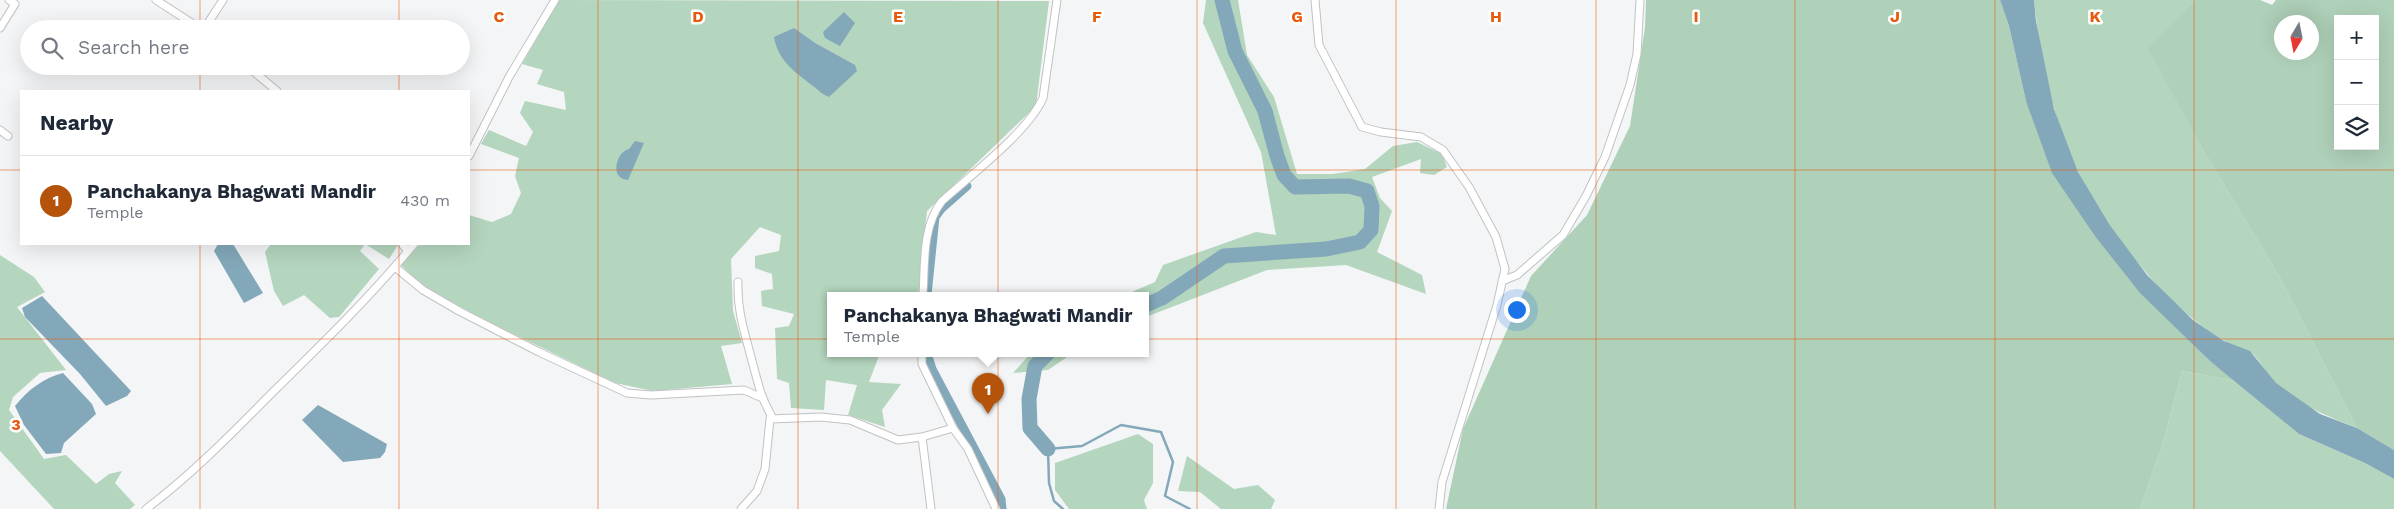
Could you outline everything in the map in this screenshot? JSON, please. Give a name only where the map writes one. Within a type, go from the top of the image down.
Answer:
[{"type":"street","points":[[0,28],[15,4],[9,0]]},
{"type":"street","points":[[156,0],[188,20]]},
{"type":"street","points":[[209,20],[223,0]]},
{"type":"street","points":[[470,154],[509,77],[555,0]]},
{"type":"street","points":[[923,292],[929,224],[934,212],[942,201],[1021,130],[1037,112],[1043,98],[1048,72],[1057,0]]},
{"type":"street","points":[[1315,0],[1319,45],[1362,126],[1380,132],[1421,137],[1444,150],[1469,187],[1496,237],[1505,269],[1442,482],[1439,509]]},
{"type":"street","points":[[1502,281],[1517,276],[1562,236],[1586,196],[1605,157],[1630,85],[1637,54],[1640,0]]},
{"type":"street","points":[[258,75],[276,90]]},
{"type":"street","points":[[0,130],[8,136]]},
{"type":"street","points":[[403,245],[408,250]]},
{"type":"street","points":[[146,509],[211,455],[370,296],[413,245]]},
{"type":"street","points":[[395,266],[423,290],[459,311],[627,393],[652,395],[744,390],[760,397]]},
{"type":"street","points":[[738,282],[737,304],[760,397],[771,415],[765,469],[757,491],[741,509]]},
{"type":"street","points":[[922,357],[922,364],[953,428],[968,449],[996,509]]},
{"type":"street","points":[[770,419],[821,417],[850,420],[898,440],[922,437],[953,428]]},
{"type":"street","points":[[922,437],[931,509]]},
{"type":"green space","points":[[559,0],[1049,1],[1036,106],[927,211],[918,292],[827,292],[827,357],[878,357],[869,382],[901,384],[882,410],[885,427],[848,415],[857,385],[826,380],[824,410],[791,408],[789,383],[777,379],[775,328],[789,326],[794,314],[762,306],[761,291],[773,289],[772,274],[755,268],[755,256],[779,251],[781,235],[760,227],[731,259],[733,311],[742,343],[721,346],[732,384],[653,391],[615,383],[491,323],[422,286],[401,265],[419,245],[470,245],[470,215],[492,222],[511,214],[521,193],[515,176],[519,158],[481,144],[489,130],[526,146],[533,132],[520,113],[525,101],[566,110],[564,92],[537,84],[543,70],[522,64]]},
{"type":"green space","points":[[1206,0],[1238,0],[1247,55],[1274,97],[1297,174],[1333,174],[1365,169],[1393,146],[1417,142],[1442,154],[1447,167],[1434,175],[1420,173],[1421,159],[1372,177],[1380,198],[1392,211],[1377,252],[1422,275],[1426,294],[1346,265],[1267,270],[1149,316],[1149,292],[1132,292],[1155,282],[1163,265],[1256,232],[1276,235],[1261,152],[1203,23]]},
{"type":"green space","points":[[1646,0],[2000,0],[2009,26],[2026,101],[2184,335],[2210,361],[2236,381],[2182,371],[2165,436],[2140,509],[1446,509],[1463,429],[1531,276],[1587,215],[1630,126],[1645,27]]},
{"type":"green space","points":[[2034,0],[2195,0],[2149,48],[2200,145],[2279,276],[2357,428],[2314,410],[2284,391],[2272,380],[2252,353],[2228,343],[2203,327],[2182,309],[2161,289],[2122,243],[2090,195],[2061,131],[2044,66]]},
{"type":"green space","points":[[2195,0],[2260,0],[2272,5],[2276,0],[2394,0],[2394,450],[2357,428],[2279,276],[2200,145],[2148,48]]},
{"type":"green space","points":[[270,245],[364,245],[360,251],[379,269],[339,317],[330,318],[304,295],[283,306],[274,291],[265,252]]},
{"type":"green space","points":[[367,245],[398,245],[389,259]]},
{"type":"green space","points":[[0,255],[34,277],[45,292],[17,307],[66,370],[40,373],[13,397],[9,410],[44,459],[66,455],[96,484],[109,474],[122,471],[115,483],[135,505],[130,509],[54,509],[0,451]]},
{"type":"green space","points":[[1027,357],[1067,357],[1048,370],[1013,373]]},
{"type":"green space","points":[[2182,371],[2236,381],[2299,434],[2365,463],[2394,479],[2394,509],[2140,509],[2165,436]]},
{"type":"green space","points":[[1138,434],[1153,444],[1153,483],[1144,500],[1147,509],[1069,509],[1055,490],[1055,463]]},
{"type":"green space","points":[[1187,456],[1234,489],[1258,485],[1275,500],[1271,509],[1221,509],[1200,492],[1178,491]]},
{"type":"water","points":[[2000,0],[2034,0],[2036,21],[2054,109],[2078,172],[2109,224],[2147,275],[2193,320],[2224,341],[2250,351],[2276,383],[2320,414],[2357,428],[2394,450],[2394,479],[2365,463],[2299,434],[2210,361],[2140,293],[2095,236],[2052,173],[2026,101],[2009,26]]},
{"type":"water","points":[[844,12],[855,23],[840,46],[825,38],[823,32]]},
{"type":"water","points":[[794,28],[815,43],[855,65],[857,71],[829,97],[794,71],[779,53],[774,37]]},
{"type":"water","points":[[635,141],[644,143],[628,180],[618,174],[616,166],[622,153],[629,149]]},
{"type":"water","points":[[217,245],[234,245],[263,293],[244,303],[214,251]]},
{"type":"water","points":[[42,296],[131,391],[127,396],[106,406],[80,374],[25,317],[22,308]]},
{"type":"water","points":[[63,373],[92,404],[96,414],[64,443],[61,453],[46,454],[24,425],[15,406],[36,385]]},
{"type":"water","points":[[318,405],[387,444],[385,452],[380,458],[343,462],[302,420]]},
{"type":"waterway","points":[[1149,304],[1162,298],[1224,256],[1326,249],[1360,242],[1371,230],[1372,206],[1367,191],[1349,186],[1295,187],[1284,175],[1265,111],[1235,51],[1222,0]]},
{"type":"waterway","points":[[927,292],[935,217],[941,209],[967,186]]},
{"type":"waterway","points":[[928,357],[932,369],[1001,499],[1002,509]]},
{"type":"waterway","points":[[1044,357],[1035,366],[1029,399],[1030,428],[1048,449]]},
{"type":"waterway","points":[[1063,509],[1054,501],[1049,483],[1048,449],[1082,446],[1121,425],[1161,432],[1173,462],[1165,496],[1190,509]]},
{"type":"place","name":"Panchakanya Bhagwati Mandir","points":[[988,414]]}]
